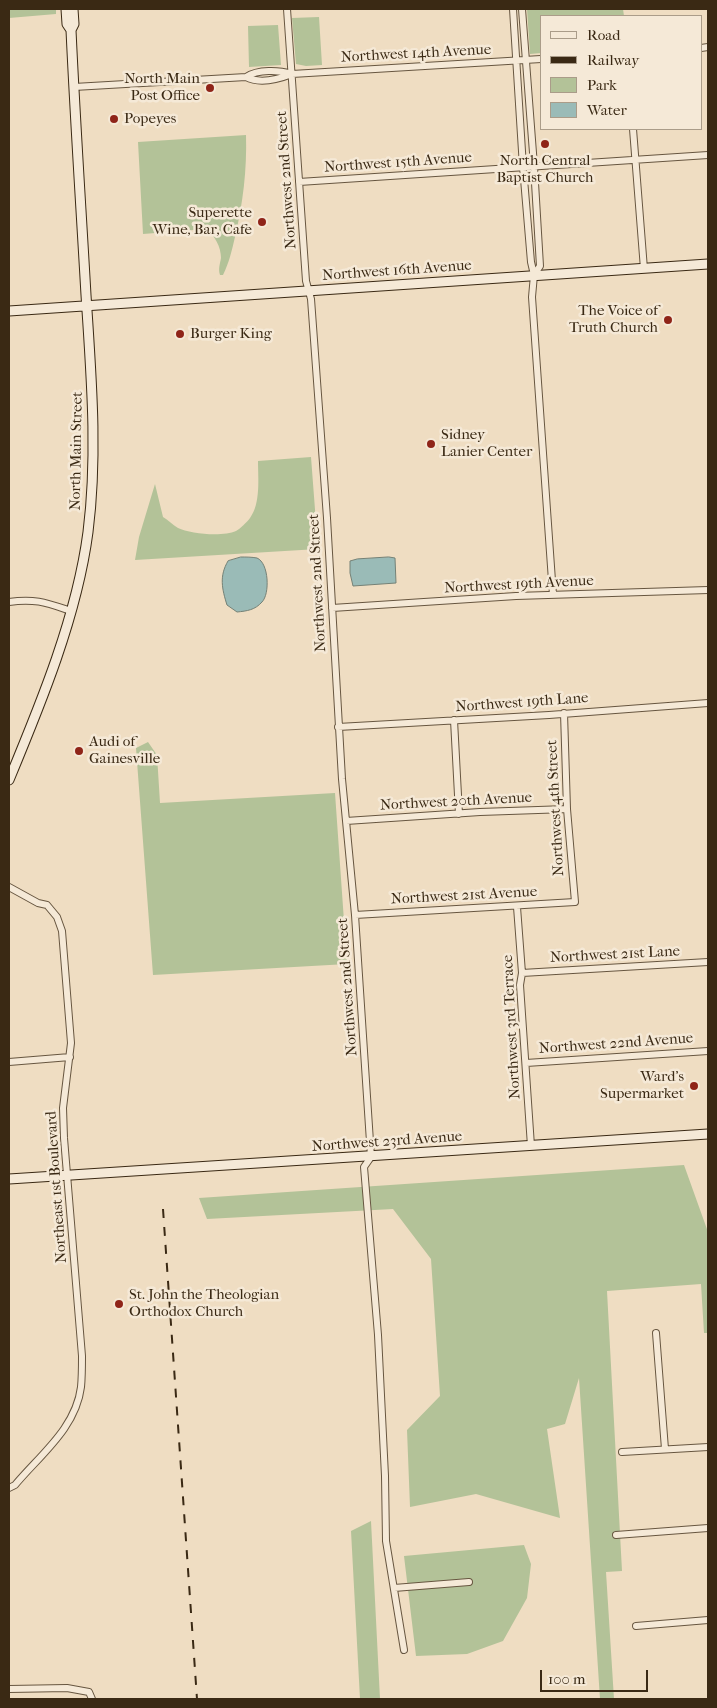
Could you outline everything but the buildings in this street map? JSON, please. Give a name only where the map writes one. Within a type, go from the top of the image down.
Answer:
[{"type":"main road","points":[[66,9],[67,24],[71,30],[74,24],[73,9]]},
{"type":"main road","name":"North Main Street","points":[[9,780],[45,690],[71,611],[88,534],[93,479],[92,386],[71,30]]},
{"type":"main road","name":"Northwest 16th Avenue","points":[[9,311],[708,264]]},
{"type":"main road","name":"Northwest 23rd Avenue","points":[[9,1179],[708,1134]]},
{"type":"street","name":"Northwest 2nd Street","points":[[287,9],[306,281],[311,299],[324,469],[338,727],[355,914],[371,1157],[364,1167],[378,1335],[385,1476],[386,1541],[404,1650]]},
{"type":"street","points":[[513,9],[523,167],[531,262],[534,275],[532,297],[553,595]]},
{"type":"street","points":[[522,9],[540,266],[534,275]]},
{"type":"street","name":"Northwest 14th Avenue","points":[[74,87],[246,77],[252,80],[281,78],[292,74],[540,59]]},
{"type":"street","points":[[633,130],[644,269]]},
{"type":"street","name":"Northwest 15th Avenue","points":[[300,182],[708,155]]},
{"type":"street","name":"Northwest 19th Avenue","points":[[332,608],[553,595],[708,590]]},
{"type":"street","points":[[9,602],[39,600],[71,611]]},
{"type":"street","name":"Northwest 19th Lane","points":[[338,727],[708,702]]},
{"type":"street","name":"Northwest 4th Street","points":[[564,713],[567,809],[575,902]]},
{"type":"street","points":[[454,720],[459,814]]},
{"type":"street","name":"Northwest 20th Avenue","points":[[346,821],[567,809]]},
{"type":"street","name":"Northeast 1st Boulevard","points":[[9,887],[38,903],[47,905],[60,923],[62,930],[71,1043],[63,1108],[82,1356],[81,1388],[74,1414],[62,1432],[15,1485],[9,1488]]},
{"type":"street","name":"Northwest 21st Avenue","points":[[355,914],[517,907],[575,902]]},
{"type":"street","name":"Northwest 3rd Terrace","points":[[517,907],[522,973],[520,985],[531,1146]]},
{"type":"street","name":"Northwest 21st Lane","points":[[522,973],[708,962]]},
{"type":"street","name":"Northwest 22nd Avenue","points":[[526,1063],[708,1051]]},
{"type":"street","points":[[9,1062],[70,1056]]},
{"type":"street","points":[[656,1334],[665,1449]]},
{"type":"street","points":[[622,1452],[708,1447]]},
{"type":"street","points":[[616,1535],[708,1528]]},
{"type":"street","points":[[394,1588],[469,1582]]},
{"type":"street","points":[[636,1626],[708,1620]]},
{"type":"street","points":[[9,1689],[67,1688],[89,1692],[92,1699]]},
{"type":"green space","points":[[9,9],[56,9],[56,14],[9,18]]},
{"type":"green space","points":[[527,9],[623,9],[624,15],[540,15],[540,53],[530,54]]},
{"type":"green space","points":[[319,17],[322,65],[306,66],[296,64],[292,18]]},
{"type":"green space","points":[[278,25],[281,65],[249,67],[248,26]]},
{"type":"green space","points":[[246,135],[245,174],[240,212],[231,252],[223,275],[219,273],[221,254],[219,246],[206,229],[143,234],[138,142]]},
{"type":"green space","points":[[311,457],[318,549],[135,560],[139,537],[155,484],[163,517],[176,527],[198,533],[230,533],[236,531],[249,520],[254,512],[258,490],[258,461]]},
{"type":"green space","points":[[148,742],[157,755],[160,803],[335,793],[347,964],[153,975],[136,748]]},
{"type":"green space","points":[[684,1165],[708,1232],[708,1333],[704,1333],[701,1284],[607,1291],[622,1571],[606,1572],[614,1699],[600,1699],[579,1378],[565,1424],[547,1429],[560,1518],[476,1494],[410,1507],[407,1430],[440,1396],[431,1259],[393,1209],[207,1219],[199,1198]]},
{"type":"green space","points":[[371,1521],[380,1699],[360,1699],[351,1531]]},
{"type":"green space","points":[[524,1545],[531,1564],[527,1598],[503,1641],[467,1654],[416,1656],[404,1556]]},
{"type":"water","points":[[241,557],[257,558],[261,561],[266,572],[267,586],[265,598],[257,607],[237,612],[227,605],[222,577],[228,561]]},
{"type":"water","points":[[395,558],[396,583],[353,586],[350,561]]},
{"type":"railway","points":[[163,1209],[197,1699]]},
{"type":"place","name":"North Main Post Office","points":[[210,88]]},
{"type":"place","name":"Popeyes","points":[[114,119]]},
{"type":"place","name":"North Central Baptist Church","points":[[545,144]]},
{"type":"place","name":"Superette Wine, Bar, Cafe","points":[[262,222]]},
{"type":"place","name":"The Voice of Truth Church","points":[[668,320]]},
{"type":"place","name":"Burger King","points":[[180,334]]},
{"type":"place","name":"Sidney Lanier Center","points":[[431,444]]},
{"type":"place","name":"Audi of Gainesville","points":[[79,751]]},
{"type":"place","name":"Ward's Supermarket","points":[[694,1086]]},
{"type":"place","name":"St. John the Theologian Orthodox Church","points":[[119,1304]]}]
